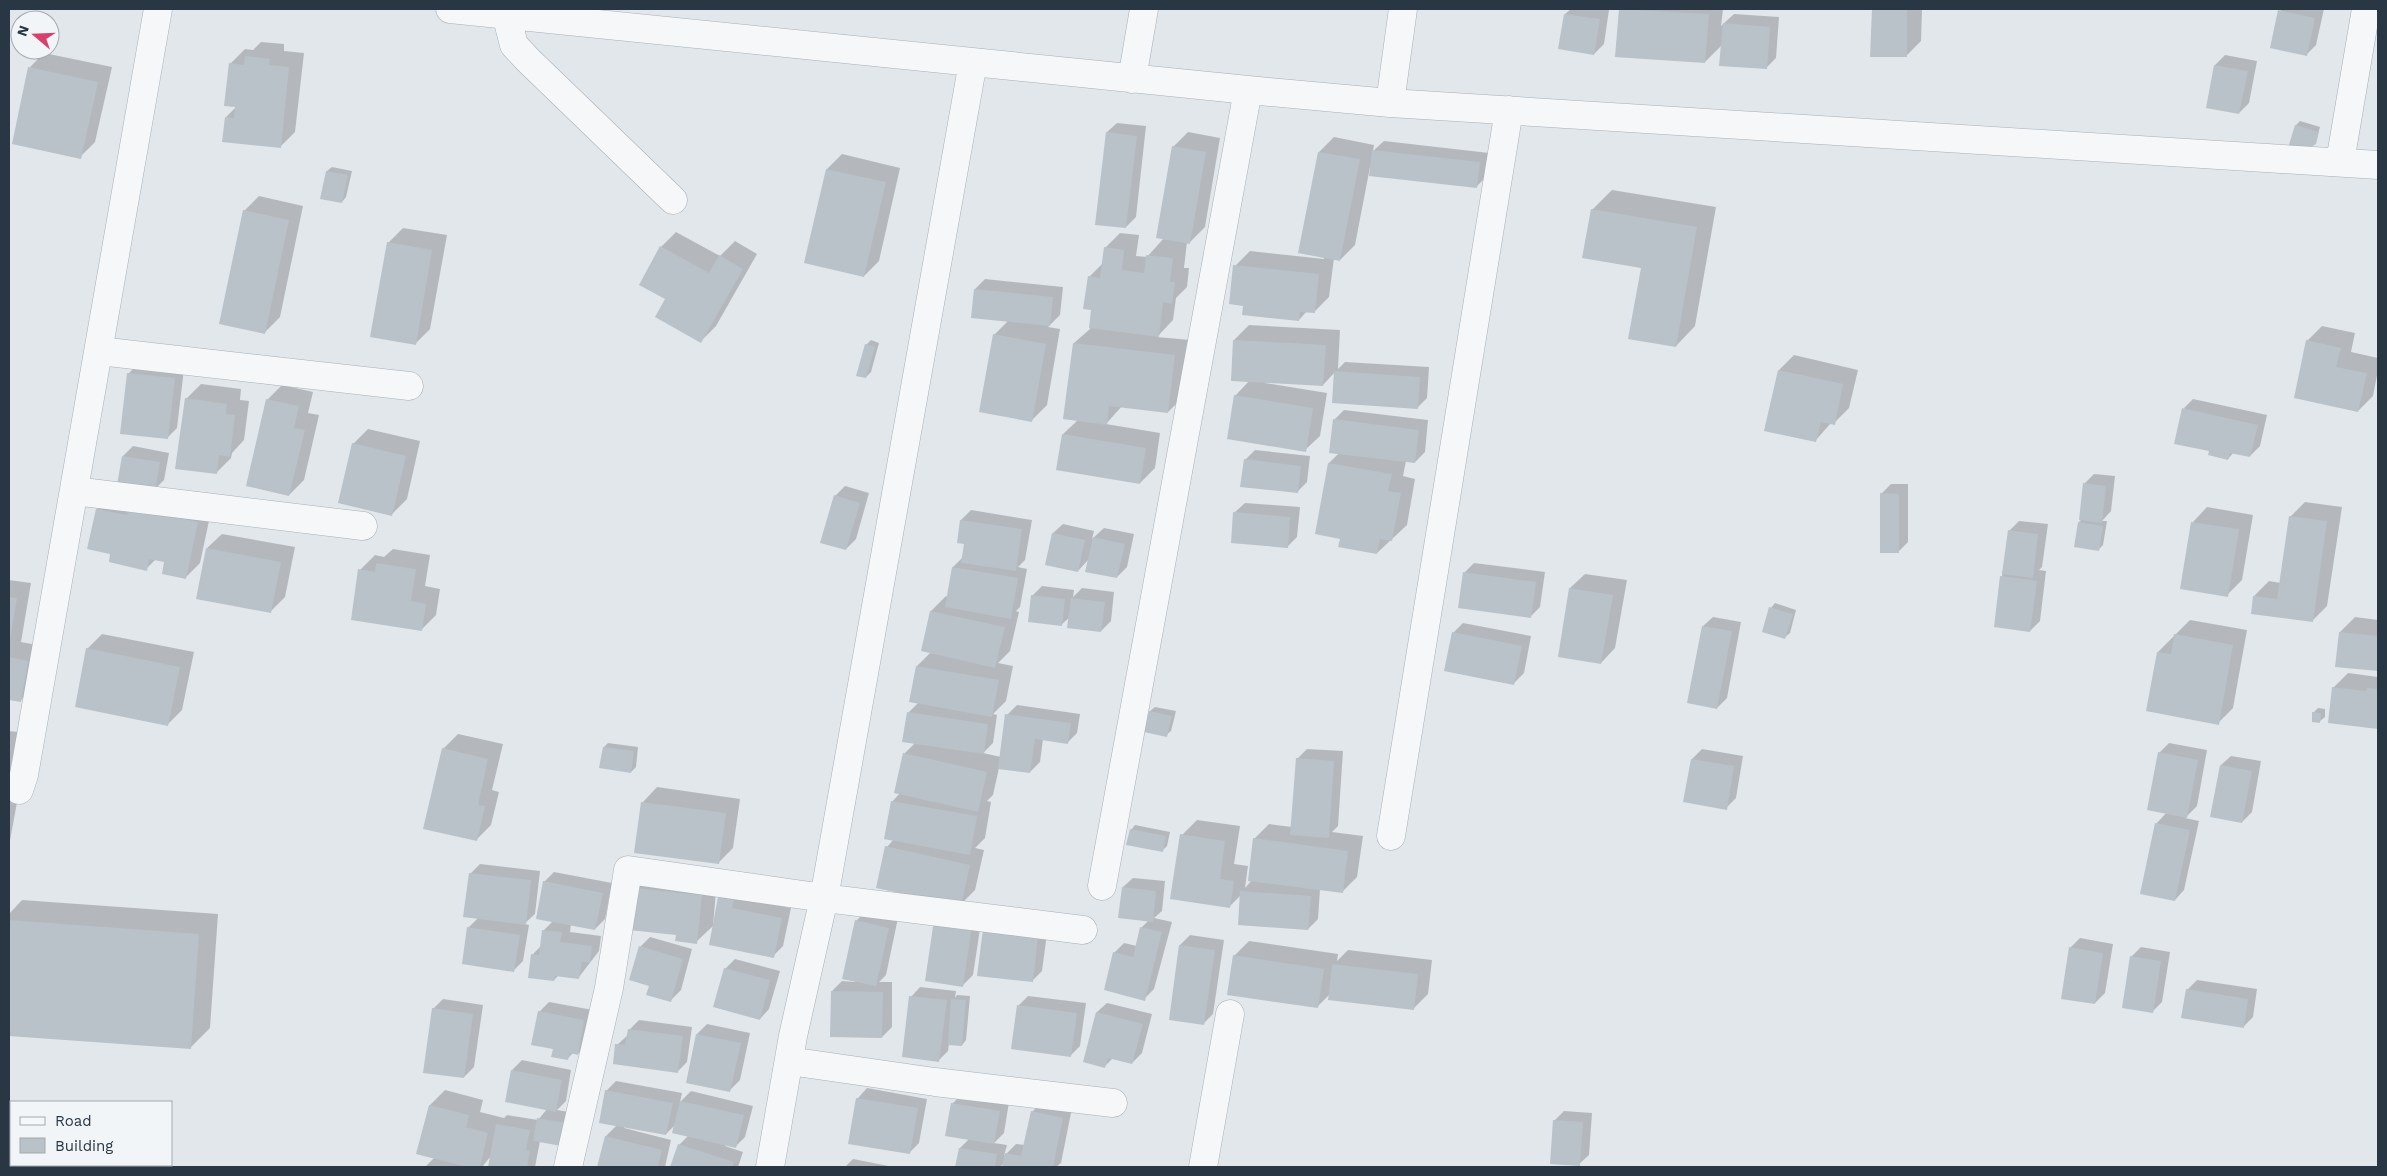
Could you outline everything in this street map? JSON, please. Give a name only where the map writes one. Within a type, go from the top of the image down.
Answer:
[{"type":"street","points":[[19,790],[24,775],[158,9]]},
{"type":"street","points":[[450,9],[1390,103],[2378,165]]},
{"type":"street","points":[[1132,78],[1144,9]]},
{"type":"street","points":[[1390,103],[1403,9]]},
{"type":"street","points":[[2340,162],[2366,9]]},
{"type":"street","points":[[506,14],[514,45],[673,200]]},
{"type":"street","points":[[770,1167],[789,1061],[824,898],[973,62]]},
{"type":"street","points":[[1102,886],[1248,90]]},
{"type":"street","points":[[1391,836],[1509,110]]},
{"type":"street","points":[[99,351],[409,386]]},
{"type":"street","points":[[74,491],[363,526]]},
{"type":"street","points":[[568,1167],[609,988],[628,870],[824,898],[1083,930]]},
{"type":"street","points":[[1203,1167],[1230,1014]]},
{"type":"street","points":[[789,1061],[935,1082],[1113,1103]]},
{"type":"building","points":[[1619,9],[1709,14],[1705,63],[1615,57]]},
{"type":"building","points":[[1872,9],[1907,9],[1907,57],[1870,57]]},
{"type":"building","points":[[2278,10],[2315,18],[2307,56],[2270,48]]},
{"type":"building","points":[[1564,14],[1600,19],[1594,55],[1558,49]]},
{"type":"building","points":[[1723,23],[1770,27],[1767,69],[1719,66]]},
{"type":"building","points":[[245,56],[270,59],[269,65],[289,67],[281,148],[222,142],[225,117],[234,118],[235,107],[224,106],[229,63],[244,65]]},
{"type":"building","points":[[2214,65],[2248,71],[2239,114],[2206,108]]},
{"type":"building","points":[[28,67],[98,82],[81,159],[12,144]]},
{"type":"building","points":[[2295,125],[2319,132],[2316,144],[2303,152],[2288,148]]},
{"type":"building","points":[[1106,132],[1137,136],[1126,228],[1095,225]]},
{"type":"building","points":[[1172,146],[1206,152],[1190,244],[1156,238]]},
{"type":"building","points":[[1372,150],[1480,162],[1477,188],[1369,176]]},
{"type":"building","points":[[1318,152],[1360,159],[1340,261],[1298,253]]},
{"type":"building","points":[[826,169],[886,182],[864,277],[804,263]]},
{"type":"building","points":[[326,171],[348,175],[342,203],[320,199]]},
{"type":"building","points":[[1591,209],[1697,227],[1676,347],[1628,339],[1641,268],[1582,258]]},
{"type":"building","points":[[243,210],[289,220],[265,334],[219,324]]},
{"type":"building","points":[[387,242],[432,250],[416,345],[370,337]]},
{"type":"building","points":[[660,246],[709,273],[719,255],[743,269],[701,343],[655,317],[665,299],[639,285]]},
{"type":"building","points":[[1104,247],[1124,250],[1122,270],[1144,273],[1146,255],[1173,258],[1170,282],[1175,282],[1172,304],[1163,302],[1159,337],[1089,328],[1091,310],[1083,309],[1088,276],[1100,278]]},
{"type":"building","points":[[1233,265],[1319,274],[1315,313],[1300,312],[1299,321],[1242,315],[1243,306],[1229,304]]},
{"type":"building","points":[[974,289],[1053,297],[1050,326],[971,318]]},
{"type":"building","points":[[993,334],[1046,344],[1032,422],[979,412]]},
{"type":"building","points":[[1233,340],[1326,345],[1323,386],[1231,381]]},
{"type":"building","points":[[2306,340],[2341,348],[2336,367],[2367,373],[2358,412],[2294,398]]},
{"type":"building","points":[[1073,343],[1175,355],[1168,413],[1109,406],[1107,425],[1063,419]]},
{"type":"building","points":[[865,344],[875,347],[866,378],[856,376]]},
{"type":"building","points":[[1778,370],[1843,384],[1835,425],[1821,422],[1816,442],[1764,431]]},
{"type":"building","points":[[1334,371],[1420,377],[1418,409],[1332,403]]},
{"type":"building","points":[[127,373],[175,378],[168,439],[120,434]]},
{"type":"building","points":[[1234,395],[1313,408],[1306,452],[1227,439]]},
{"type":"building","points":[[185,398],[227,404],[226,414],[235,415],[230,457],[219,455],[217,474],[175,469]]},
{"type":"building","points":[[266,399],[299,406],[294,428],[305,430],[289,496],[246,486]]},
{"type":"building","points":[[2182,408],[2258,425],[2250,457],[2230,453],[2228,460],[2208,455],[2209,451],[2174,444]]},
{"type":"building","points":[[1333,419],[1419,430],[1415,463],[1329,453]]},
{"type":"building","points":[[1062,434],[1146,448],[1140,484],[1056,470]]},
{"type":"building","points":[[352,443],[406,456],[392,516],[338,503]]},
{"type":"building","points":[[122,456],[160,462],[155,491],[117,485]]},
{"type":"building","points":[[1244,459],[1301,466],[1298,493],[1240,487]]},
{"type":"building","points":[[1328,463],[1392,474],[1388,491],[1401,493],[1392,541],[1380,539],[1377,554],[1338,547],[1340,539],[1315,534]]},
{"type":"building","points":[[2083,483],[2106,486],[2102,523],[2079,520]]},
{"type":"building","points":[[1880,493],[1899,494],[1899,553],[1880,553]]},
{"type":"building","points":[[834,495],[860,503],[846,550],[820,543]]},
{"type":"building","points":[[129,507],[198,522],[186,579],[162,574],[164,562],[149,559],[147,571],[109,562],[110,554],[87,549],[96,509],[127,515]]},
{"type":"building","points":[[1233,512],[1290,517],[1288,548],[1231,543]]},
{"type":"building","points":[[2289,516],[2327,521],[2313,622],[2251,614],[2253,596],[2277,599]]},
{"type":"building","points":[[960,520],[1022,529],[1016,571],[961,563],[964,544],[957,543]]},
{"type":"building","points":[[2078,522],[2103,526],[2099,551],[2074,547]]},
{"type":"building","points":[[2191,522],[2239,529],[2228,597],[2180,589]]},
{"type":"building","points":[[2008,530],[2038,534],[2033,578],[2002,574]]},
{"type":"building","points":[[1052,533],[1085,540],[1078,572],[1045,565]]},
{"type":"building","points":[[1093,537],[1125,544],[1117,578],[1085,572]]},
{"type":"building","points":[[206,548],[281,562],[271,613],[196,599]]},
{"type":"building","points":[[376,563],[416,569],[411,601],[426,604],[422,631],[351,620],[358,569],[375,572]]},
{"type":"building","points":[[952,567],[1018,578],[1011,619],[945,607]]},
{"type":"building","points":[[1463,572],[1536,582],[1531,618],[1458,608]]},
{"type":"building","points":[[2000,576],[2037,581],[2030,632],[1994,627]]},
{"type":"building","points":[[1569,588],[1613,595],[1601,664],[1558,657]]},
{"type":"building","points":[[1031,595],[1065,599],[1062,626],[1028,622]]},
{"type":"building","points":[[9,597],[17,598],[10,640],[9,640]]},
{"type":"building","points":[[1071,598],[1105,602],[1101,632],[1067,628]]},
{"type":"building","points":[[1769,607],[1793,614],[1785,639],[1762,632]]},
{"type":"building","points":[[930,611],[1005,627],[995,668],[921,651]]},
{"type":"building","points":[[1702,626],[1732,631],[1717,709],[1687,703]]},
{"type":"building","points":[[1452,632],[1522,646],[1514,685],[1444,671]]},
{"type":"building","points":[[2339,632],[2378,636],[2378,671],[2335,667]]},
{"type":"building","points":[[2174,634],[2233,645],[2219,725],[2146,711],[2157,652],[2171,654]]},
{"type":"building","points":[[86,648],[180,667],[168,726],[75,707]]},
{"type":"building","points":[[9,657],[28,661],[21,702],[9,700]]},
{"type":"building","points":[[916,666],[999,680],[992,717],[909,702]]},
{"type":"building","points":[[2332,687],[2366,691],[2367,688],[2378,689],[2378,729],[2328,723]]},
{"type":"building","points":[[1149,711],[1172,716],[1167,737],[1144,732]]},
{"type":"building","points":[[907,712],[988,724],[984,754],[902,742]]},
{"type":"building","points":[[2312,712],[2321,713],[2320,723],[2312,722]]},
{"type":"building","points":[[1005,714],[1071,723],[1068,744],[1035,739],[1030,773],[998,769]]},
{"type":"building","points":[[603,747],[634,751],[631,773],[599,768]]},
{"type":"building","points":[[442,748],[488,759],[478,805],[485,806],[477,841],[423,829]]},
{"type":"building","points":[[2158,752],[2198,760],[2187,818],[2147,810]]},
{"type":"building","points":[[903,753],[987,772],[978,812],[894,793]]},
{"type":"building","points":[[1296,758],[1334,761],[1329,838],[1290,835]]},
{"type":"building","points":[[1691,759],[1734,766],[1727,810],[1683,802]]},
{"type":"building","points":[[2220,765],[2252,771],[2242,823],[2210,817]]},
{"type":"building","points":[[891,801],[977,816],[970,855],[884,839]]},
{"type":"building","points":[[641,802],[726,813],[719,864],[634,853]]},
{"type":"building","points":[[2155,823],[2190,830],[2175,901],[2140,894]]},
{"type":"building","points":[[1130,829],[1166,836],[1163,852],[1126,845]]},
{"type":"building","points":[[1180,834],[1225,841],[1220,879],[1234,881],[1230,908],[1170,899]]},
{"type":"building","points":[[1253,838],[1348,851],[1343,893],[1248,881]]},
{"type":"building","points":[[885,846],[970,865],[961,906],[876,888]]},
{"type":"building","points":[[469,873],[531,880],[526,925],[463,917]]},
{"type":"building","points":[[543,881],[603,893],[595,930],[536,919]]},
{"type":"building","points":[[1122,887],[1156,891],[1153,922],[1118,918]]},
{"type":"building","points":[[634,888],[702,895],[697,944],[675,941],[676,935],[629,930]]},
{"type":"building","points":[[1240,891],[1311,896],[1308,930],[1238,925]]},
{"type":"building","points":[[718,897],[734,900],[732,908],[782,918],[774,958],[709,945]]},
{"type":"building","points":[[9,920],[199,934],[191,1049],[9,1036]]},
{"type":"building","points":[[855,920],[889,928],[876,986],[842,979]]},
{"type":"building","points":[[934,920],[972,925],[963,987],[925,981]]},
{"type":"building","points":[[467,927],[520,935],[514,972],[462,964]]},
{"type":"building","points":[[1140,927],[1162,932],[1145,1001],[1104,990],[1113,952],[1133,957]]},
{"type":"building","points":[[983,929],[1038,936],[1033,982],[977,976]]},
{"type":"building","points":[[542,930],[562,932],[560,942],[592,946],[590,963],[582,962],[579,979],[555,976],[554,981],[528,978],[531,954],[539,955]]},
{"type":"building","points":[[1179,945],[1215,950],[1204,1025],[1169,1020]]},
{"type":"building","points":[[639,946],[683,959],[671,1002],[646,995],[649,986],[629,980]]},
{"type":"building","points":[[2069,947],[2103,953],[2095,1004],[2061,999]]},
{"type":"building","points":[[1233,955],[1324,969],[1318,1008],[1227,995]]},
{"type":"building","points":[[2130,956],[2161,961],[2153,1013],[2122,1008]]},
{"type":"building","points":[[1332,964],[1418,974],[1414,1010],[1328,1000]]},
{"type":"building","points":[[724,968],[770,980],[760,1020],[713,1007]]},
{"type":"building","points":[[2186,989],[2248,999],[2244,1028],[2181,1018]]},
{"type":"building","points":[[831,991],[883,992],[882,1038],[830,1037]]},
{"type":"building","points":[[909,996],[947,1000],[939,1062],[902,1057]]},
{"type":"building","points":[[951,999],[966,1000],[962,1046],[948,1045]]},
{"type":"building","points":[[1017,1005],[1077,1013],[1071,1057],[1011,1049]]},
{"type":"building","points":[[432,1008],[473,1014],[464,1078],[423,1073]]},
{"type":"building","points":[[538,1011],[584,1020],[578,1055],[570,1053],[568,1060],[551,1057],[553,1049],[531,1045]]},
{"type":"building","points":[[1096,1012],[1143,1024],[1132,1064],[1108,1058],[1105,1068],[1083,1062]]},
{"type":"building","points":[[628,1029],[683,1036],[678,1073],[613,1064],[615,1044],[625,1045]]},
{"type":"building","points":[[696,1034],[741,1043],[730,1092],[686,1083]]},
{"type":"building","points":[[511,1070],[562,1080],[556,1112],[505,1102]]},
{"type":"building","points":[[605,1090],[673,1103],[666,1135],[599,1123]]},
{"type":"building","points":[[856,1098],[918,1108],[910,1154],[848,1144]]},
{"type":"building","points":[[680,1101],[744,1115],[736,1148],[672,1133]]},
{"type":"building","points":[[951,1103],[1000,1111],[994,1144],[945,1136]]},
{"type":"building","points":[[429,1105],[469,1115],[466,1127],[488,1133],[480,1167],[467,1167],[416,1154]]},
{"type":"building","points":[[1031,1111],[1063,1118],[1053,1167],[1002,1167],[1005,1153],[1021,1156]]},
{"type":"building","points":[[537,1118],[572,1124],[568,1147],[533,1141]]},
{"type":"building","points":[[1553,1120],[1583,1122],[1580,1166],[1550,1164]]},
{"type":"building","points":[[496,1124],[530,1130],[526,1150],[530,1151],[527,1167],[488,1167]]},
{"type":"building","points":[[605,1136],[662,1150],[658,1167],[597,1167]]},
{"type":"building","points":[[678,1144],[734,1162],[732,1167],[670,1167]]},
{"type":"building","points":[[959,1148],[997,1154],[995,1167],[955,1167]]}]
